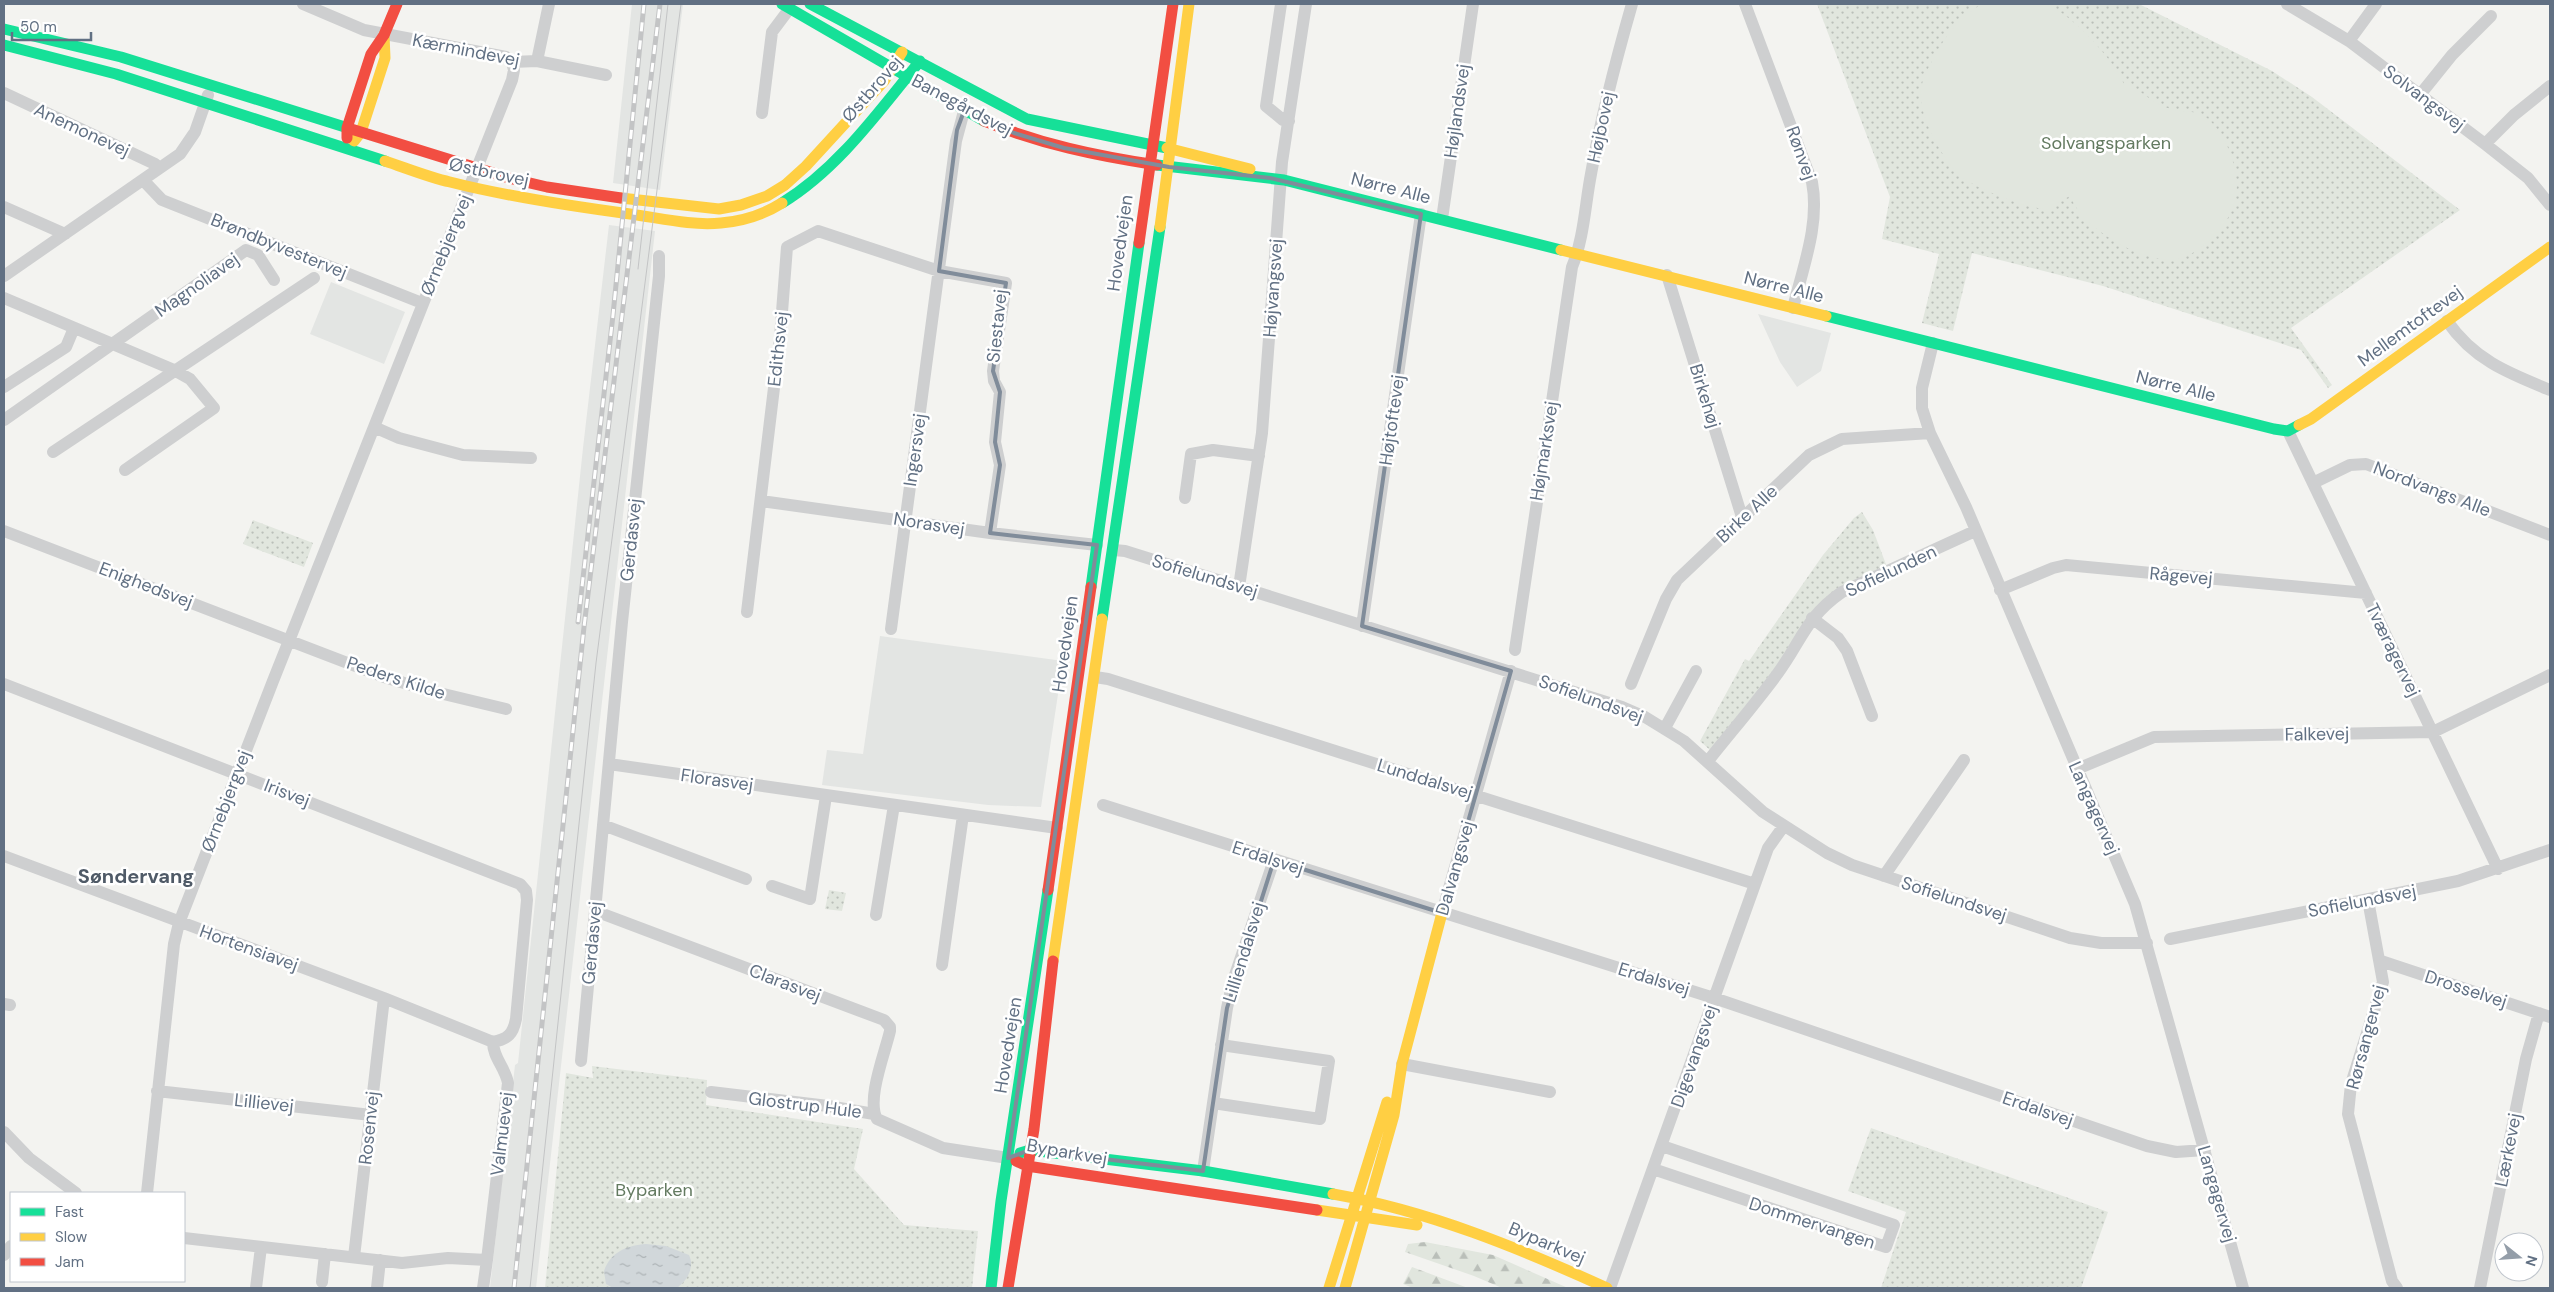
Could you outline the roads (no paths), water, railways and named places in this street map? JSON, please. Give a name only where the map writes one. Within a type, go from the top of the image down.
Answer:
[{"type":"street","points":[[348,149],[347,128],[372,54],[384,35],[397,4]]},
{"type":"street","points":[[537,61],[549,4]]},
{"type":"street","name":"Banegårdsvej","points":[[810,4],[1027,119],[1053,126],[1171,149]]},
{"type":"street","name":"Hovedvejen","points":[[990,1288],[1173,4]]},
{"type":"street","name":"Hovedvejen","points":[[1008,1288],[1030,1150],[1048,1002],[1114,550],[1135,391],[1169,167],[1189,4]]},
{"type":"street","points":[[1281,4],[1266,106],[1283,120],[1289,121]]},
{"type":"street","name":"Højvangsvej","points":[[1239,587],[1259,456],[1276,179],[1289,121],[1306,4]]},
{"type":"street","name":"Højlandsvej","points":[[1442,219],[1473,4]]},
{"type":"street","name":"Højbovej","points":[[1578,252],[1608,88],[1632,4]]},
{"type":"street","name":"Rønvej","points":[[1746,4],[1812,182],[1815,199],[1812,231],[1793,308]]},
{"type":"street","points":[[2349,41],[2376,4]]},
{"type":"street","name":"Kærmindevej","points":[[309,5],[364,30],[384,35],[506,57],[512,62],[537,61],[606,75]]},
{"type":"street","name":"Solvangsvej","points":[[2293,5],[2349,41],[2419,96],[2485,144],[2528,178],[2550,205]]},
{"type":"street","name":"Banegårdsvej","points":[[762,113],[772,32],[786,6],[964,111],[1014,134],[1049,144],[1149,164]]},
{"type":"street","points":[[2419,96],[2452,55],[2491,16]]},
{"type":"street","name":"Østbrovej","points":[[4,29],[121,57],[509,178],[548,187],[688,207],[719,209],[741,205],[766,196],[785,185],[806,166],[859,109],[892,68],[902,52]]},
{"type":"street","points":[[348,149],[361,132],[385,58],[384,35]]},
{"type":"street","name":"Østbrovej","points":[[4,45],[56,56],[205,102],[448,182],[502,194],[597,210],[686,222],[719,223],[747,219],[771,210],[797,194],[832,162],[920,61]]},
{"type":"street","name":"Ørnebjergvej","points":[[147,1192],[174,944],[180,923],[236,773],[512,80],[514,70],[512,62]]},
{"type":"street","points":[[4,276],[143,180],[186,147],[197,127],[211,85]]},
{"type":"street","points":[[2485,144],[2514,115],[2550,86]]},
{"type":"street","name":"Anemonevej","points":[[4,93],[155,164],[158,169]]},
{"type":"street","points":[[939,271],[957,130],[964,111]]},
{"type":"street","name":"Nørre Alle","points":[[1171,149],[1253,169],[1276,179]]},
{"type":"street","name":"Nørre Alle","points":[[1149,164],[1276,179],[1578,252],[2257,426],[2288,431]]},
{"type":"street","name":"Brøndbyvestervej","points":[[143,180],[162,200],[422,303]]},
{"type":"street","points":[[4,207],[65,234]]},
{"type":"street","name":"Højtoftevej","points":[[1362,626],[1421,214]]},
{"type":"street","name":"Edithsvej","points":[[747,612],[780,338],[787,247],[818,231],[939,271]]},
{"type":"street","name":"Mellemtoftevej","points":[[2288,431],[2311,419],[2550,247]]},
{"type":"street","name":"Magnoliavej","points":[[4,420],[246,250],[258,255],[274,280]]},
{"type":"street","name":"Højmarksvej","points":[[1515,650],[1572,267],[1578,252]]},
{"type":"street","name":"Gerdasvej","points":[[581,1061],[609,764],[659,276],[659,256]]},
{"type":"street","name":"Ingersvej","points":[[891,630],[939,271]]},
{"type":"street","name":"Siestavej","points":[[939,271],[1006,283],[993,371],[994,381],[1000,392],[995,446],[1000,459],[990,533]]},
{"type":"street","name":"Birkehøj","points":[[1667,275],[1742,517]]},
{"type":"street","points":[[52,452],[314,278]]},
{"type":"street","points":[[4,298],[174,370],[190,379],[214,408],[125,470]]},
{"type":"street","points":[[2447,321],[2464,342],[2493,365],[2550,390]]},
{"type":"street","points":[[4,387],[66,347],[74,328]]},
{"type":"street","name":"Langagervej","points":[[1933,342],[1922,388],[1922,408],[1930,433],[1975,531],[2076,769],[2124,873],[2147,943],[2243,1288]]},
{"type":"street","points":[[374,427],[399,438],[463,455],[531,458]]},
{"type":"street","name":"Tværagervej","points":[[2288,431],[2498,869]]},
{"type":"street","name":"Birke Alle","points":[[1631,684],[1666,599],[1677,580],[1809,455],[1842,439],[1930,433]]},
{"type":"street","points":[[1185,498],[1191,454],[1213,450],[1259,456]]},
{"type":"street","name":"Nordvangs Alle","points":[[2313,483],[2350,465],[2366,464],[2550,535]]},
{"type":"street","name":"Norasvej","points":[[761,501],[990,533],[1097,545]]},
{"type":"street","name":"Enighedsvej","points":[[4,531],[289,640]]},
{"type":"street","name":"Sofielunden","points":[[1708,761],[1779,672],[1812,618],[1827,602],[1842,592],[1975,531]]},
{"type":"street","points":[[1097,545],[1104,557],[1098,607],[1098,659]]},
{"type":"street","name":"Sofielundsvej","points":[[1114,550],[1125,551],[1622,707],[1665,728],[1708,761],[1763,812],[1783,827],[1839,860],[2070,938],[2101,943],[2147,943]]},
{"type":"street","name":"Rågevej","points":[[2000,590],[2053,568],[2066,565],[2366,593]]},
{"type":"street","points":[[1812,618],[1838,638],[1847,651],[1872,716]]},
{"type":"street","name":"Peders Kilde","points":[[289,640],[384,677],[432,692],[506,709]]},
{"type":"street","points":[[1665,728],[1696,671]]},
{"type":"street","name":"Dalvangsvej","points":[[1344,1288],[1371,1202],[1394,1115],[1402,1064],[1442,913],[1511,672]]},
{"type":"street","name":"Falkevej","points":[[2076,769],[2154,737],[2432,732],[2550,675]]},
{"type":"street","name":"Lunddalsvej","points":[[1095,677],[1108,679],[1756,884]]},
{"type":"street","name":"Irisvej","points":[[4,684],[517,881],[526,891],[527,905],[514,1029],[504,1040],[493,1042]]},
{"type":"street","points":[[1884,876],[1964,760]]},
{"type":"street","name":"Florasvej","points":[[609,764],[1057,828]]},
{"type":"street","points":[[772,886],[810,899],[826,796]]},
{"type":"street","points":[[876,915],[894,805]]},
{"type":"street","name":"Erdalsvej","points":[[1103,805],[1714,998],[2147,1146],[2176,1152],[2205,1150]]},
{"type":"street","points":[[942,966],[963,815]]},
{"type":"street","points":[[603,825],[746,879]]},
{"type":"street","name":"Digevangsvej","points":[[1610,1288],[1770,843],[1783,827]]},
{"type":"street","name":"Sofielundsvej","points":[[2170,939],[2458,881],[2550,850]]},
{"type":"street","name":"Hortensiavej","points":[[4,856],[384,998],[493,1042]]},
{"type":"street","name":"Lilliendalsvej","points":[[1203,1171],[1221,1045],[1233,981],[1274,860]]},
{"type":"street","name":"Rørsangervej","points":[[2368,900],[2381,961],[2381,991],[2351,1084],[2348,1114],[2392,1281],[2397,1288]]},
{"type":"street","name":"Clarasvej","points":[[595,911],[884,1020],[890,1027],[890,1031],[873,1101],[874,1114]]},
{"type":"street","name":"Drosselvej","points":[[2381,961],[2545,1015]]},
{"type":"street","name":"Rosenvej","points":[[354,1257],[384,998]]},
{"type":"street","name":"Lærkevej","points":[[2480,1288],[2526,1059],[2545,1015]]},
{"type":"street","name":"Valmuevej","points":[[483,1288],[508,1083],[504,1068],[493,1053],[493,1042]]},
{"type":"street","points":[[1213,1104],[1320,1120],[1329,1061],[1221,1045]]},
{"type":"street","points":[[1402,1064],[1550,1092]]},
{"type":"street","name":"Dalvangsvej","points":[[1329,1288],[1385,1106],[1402,1064]]},
{"type":"street","name":"Lillievej","points":[[157,1091],[371,1115]]},
{"type":"street","name":"Glostrup Hule","points":[[712,1092],[828,1106],[874,1114],[882,1122],[943,1148],[1008,1158]]},
{"type":"street","points":[[4,1132],[29,1158],[66,1191]]},
{"type":"street","name":"Dommervangen","points":[[1653,1169],[1886,1247],[1894,1225],[1662,1146]]},
{"type":"street","name":"Byparkvej","points":[[1008,1158],[1030,1150],[1203,1171],[1356,1198],[1472,1231],[1523,1250],[1606,1288]]},
{"type":"street","name":"Byparkvej","points":[[1008,1158],[1027,1166],[1351,1216],[1472,1231]]},
{"type":"street","points":[[185,1238],[402,1262],[448,1258],[487,1260]]},
{"type":"street","points":[[256,1288],[261,1247]]},
{"type":"street","points":[[322,1282],[325,1254]]},
{"type":"street","points":[[377,1288],[380,1260]]},
{"type":"water","points":[[646,1244],[666,1246],[689,1255],[691,1264],[689,1274],[684,1282],[676,1288],[613,1288],[606,1284],[604,1271],[615,1254],[626,1248]]},
{"type":"tram line","points":[[638,269],[668,4]]},
{"type":"tram line","points":[[530,1288],[596,663],[681,4]]},
{"type":"railway","points":[[578,622],[613,315],[644,4]]},
{"type":"railway","points":[[514,1288],[584,627],[660,4]]},
{"type":"district","name":"Søndervang","points":[[136,876]]},
{"type":"park label","name":"Solvangsparken","points":[[2106,143]]},
{"type":"park label","name":"Byparken","points":[[654,1190]]}]
